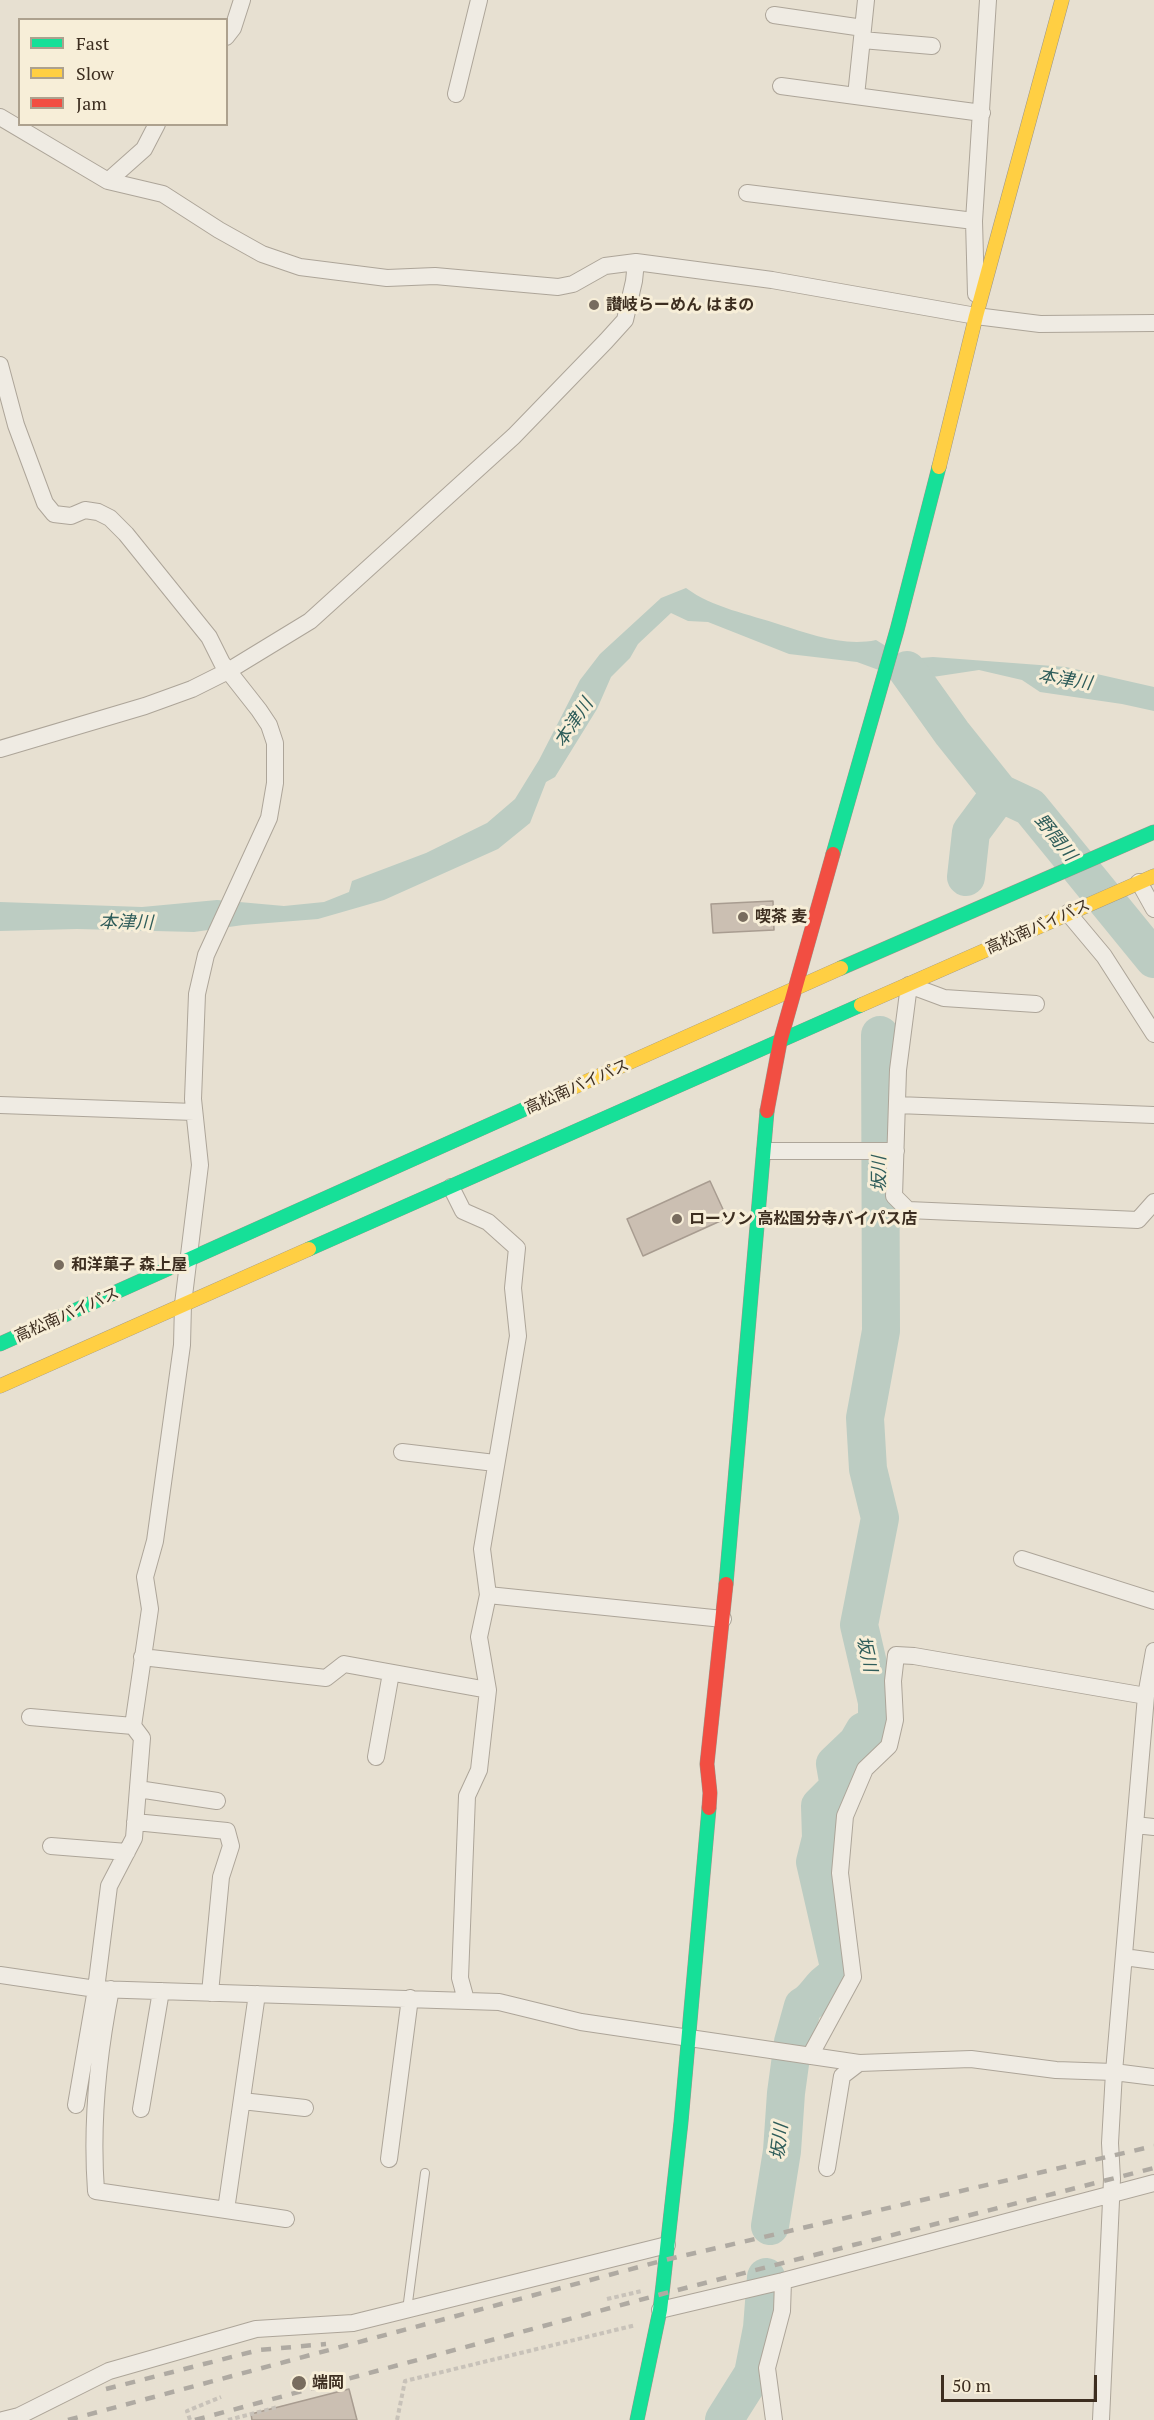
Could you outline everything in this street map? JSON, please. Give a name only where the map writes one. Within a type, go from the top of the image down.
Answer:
[{"type":"main road","points":[[637,2420],[659,2316],[689,2039],[710,1793],[707,1764],[723,1619],[765,1151],[767,1106],[780,1041],[897,630],[958,396],[976,316],[1062,0]]},
{"type":"main road","name":"高松南バイパス","points":[[0,1344],[796,988],[1154,832]]},
{"type":"main road","name":"高松南バイパス","points":[[0,1386],[1140,882]]},
{"type":"street","points":[[228,34],[233,28],[242,0]]},
{"type":"street","points":[[456,94],[479,0]]},
{"type":"street","points":[[856,96],[866,0]]},
{"type":"street","points":[[976,316],[974,221],[988,0]]},
{"type":"street","points":[[774,15],[932,46]]},
{"type":"street","points":[[782,86],[982,113]]},
{"type":"street","points":[[0,117],[108,180],[163,194],[262,254],[300,267],[387,278],[435,276],[558,287],[573,284],[605,266],[636,262],[772,280],[976,316],[1040,324],[1154,324]]},
{"type":"street","points":[[108,180],[144,150],[157,126]]},
{"type":"street","points":[[747,193],[974,221]]},
{"type":"street","points":[[0,749],[145,706],[192,689],[228,671],[310,621],[514,436],[625,320],[636,262]]},
{"type":"street","points":[[0,365],[16,425],[45,503],[54,514],[70,516],[85,510],[98,512],[110,518],[126,534],[209,637],[228,671],[269,725],[275,744],[273,801],[263,835],[206,955],[197,994],[193,1099],[200,1165],[183,1304],[182,1344],[155,1541],[145,1577],[150,1609],[133,1725],[142,1738],[134,1838],[109,1886],[93,2161],[96,2191],[286,2219]]},
{"type":"street","points":[[1140,882],[1154,909]]},
{"type":"street","points":[[1068,913],[1104,956],[1154,1034]]},
{"type":"street","points":[[1036,1004],[944,998],[909,985],[898,1070],[897,1105],[883,1151],[894,1196],[908,1210],[1138,1220],[1154,1202]]},
{"type":"street","points":[[0,1105],[194,1112]]},
{"type":"street","points":[[897,1105],[1154,1115]]},
{"type":"street","points":[[765,1151],[883,1151]]},
{"type":"street","points":[[451,1187],[462,1211],[489,1222],[517,1248],[513,1288],[518,1336],[482,1549],[488,1595],[479,1637],[488,1690],[480,1770],[467,1796],[460,1978],[466,2000]]},
{"type":"street","points":[[402,1452],[495,1463]]},
{"type":"street","points":[[1022,1559],[1154,1601]]},
{"type":"street","points":[[488,1595],[723,1619]]},
{"type":"street","points":[[1101,2420],[1114,2072],[1146,1696],[1154,1651]]},
{"type":"street","points":[[798,2054],[854,1977],[840,1873],[845,1816],[864,1769],[889,1746],[895,1720],[893,1681],[896,1655],[1146,1696]]},
{"type":"street","points":[[142,1657],[326,1678],[344,1664],[488,1690]]},
{"type":"street","points":[[376,1757],[391,1673]]},
{"type":"street","points":[[30,1717],[133,1725]]},
{"type":"street","points":[[138,1790],[217,1800]]},
{"type":"street","points":[[135,1822],[227,1831],[231,1846],[221,1877],[210,1992]]},
{"type":"street","points":[[1135,1825],[1154,1827]]},
{"type":"street","points":[[51,1846],[127,1852]]},
{"type":"street","points":[[1124,1957],[1154,1961]]},
{"type":"street","points":[[0,1976],[104,1989],[499,2002],[581,2022],[859,2063],[971,2059],[1056,2070],[1114,2072],[1154,2077]]},
{"type":"street","points":[[76,2105],[104,1989]]},
{"type":"street","points":[[141,2109],[161,1991]]},
{"type":"street","points":[[226,2210],[257,1994]]},
{"type":"street","points":[[389,2159],[410,1998]]},
{"type":"street","points":[[827,2168],[842,2076],[859,2063]]},
{"type":"street","points":[[242,2102],[305,2108]]},
{"type":"street","points":[[659,2316],[783,2281],[1154,2184]]},
{"type":"street","points":[[3,2420],[19,2416],[109,2371],[256,2329],[352,2323],[667,2245]]},
{"type":"street","points":[[774,2420],[767,2368],[782,2311],[783,2281]]},
{"type":"lane","points":[[407,2310],[425,2173]]},
{"type":"path","points":[[607,2300],[663,2285]]},
{"type":"path","points":[[397,2420],[405,2381],[659,2316]]},
{"type":"path","points":[[190,2420],[187,2411],[221,2397]]},
{"type":"path","points":[[229,2420],[278,2407]]},
{"type":"water","name":"本津川","points":[[686,588],[719,606],[815,636],[852,642],[876,640],[907,659],[933,657],[1066,667],[1154,687],[1154,711],[1040,692],[1022,680],[979,670],[926,678],[915,689],[895,676],[857,662],[789,654],[708,622],[688,621],[671,613],[638,644],[630,658],[611,677],[597,709],[555,777],[546,782],[530,823],[498,849],[384,900],[318,919],[243,925],[194,932],[77,929],[0,931],[0,902],[142,907],[217,900],[284,906],[324,902],[349,892],[352,881],[426,853],[487,823],[515,799],[539,760],[580,680],[600,654],[661,598]]},
{"type":"building","name":"喫茶 麦","points":[[773,901],[774,930],[713,933],[711,904]]},
{"type":"building","name":"ローソン 高松国分寺バイパス店","points":[[710,1181],[727,1218],[643,1256],[627,1219]]},
{"type":"building","points":[[349,2389],[357,2420],[252,2420],[251,2414]]},
{"type":"waterway","name":"野間川","points":[[907,670],[952,733],[1000,793],[1030,807],[1154,959]]},
{"type":"waterway","name":"坂川","points":[[966,877],[971,832],[1000,793]]},
{"type":"waterway","name":"坂川","points":[[770,2226],[782,2151],[786,2093],[793,2042],[803,2006],[834,1978],[839,1967],[815,1862],[821,1838],[820,1806],[839,1787],[835,1764],[857,1743],[864,1731],[877,1726],[877,1702],[859,1625],[880,1518],[868,1469],[865,1418],[881,1331],[880,1035]]},
{"type":"waterway","name":"坂川","points":[[724,2420],[753,2374],[762,2328],[766,2277]]},
{"type":"railway","points":[[68,2420],[665,2260],[1154,2146]]},
{"type":"railway","points":[[195,2420],[662,2294],[1154,2168]]},
{"type":"railway","points":[[106,2389],[259,2350],[326,2344]]},
{"type":"traffic: fast","points":[[833,854],[897,630],[939,467]]},
{"type":"traffic: fast","points":[[841,968],[1154,832]]},
{"type":"traffic: fast","points":[[309,1249],[861,1005]]},
{"type":"traffic: fast","points":[[0,1344],[536,1104]]},
{"type":"traffic: fast","points":[[726,1584],[767,1111]]},
{"type":"traffic: fast","points":[[637,2420],[663,2285],[681,2122],[709,1808]]},
{"type":"traffic: slow","points":[[939,467],[976,316],[1062,0]]},
{"type":"traffic: slow","points":[[861,1005],[1154,876]]},
{"type":"traffic: slow","points":[[536,1104],[841,968]]},
{"type":"traffic: slow","points":[[0,1386],[309,1249]]},
{"type":"traffic: jam","points":[[767,1111],[780,1042],[833,854]]},
{"type":"traffic: jam","points":[[709,1808],[707,1764],[726,1584]]},
{"type":"place","name":"讃岐らーめん はまの","points":[[594,305]]},
{"type":"place","name":"喫茶 麦","points":[[743,917]]},
{"type":"place","name":"ローソン 高松国分寺バイパス店","points":[[677,1219]]},
{"type":"place","name":"和洋菓子 森上屋","points":[[59,1265]]},
{"type":"place","name":"端岡","points":[[299,2383]]}]
